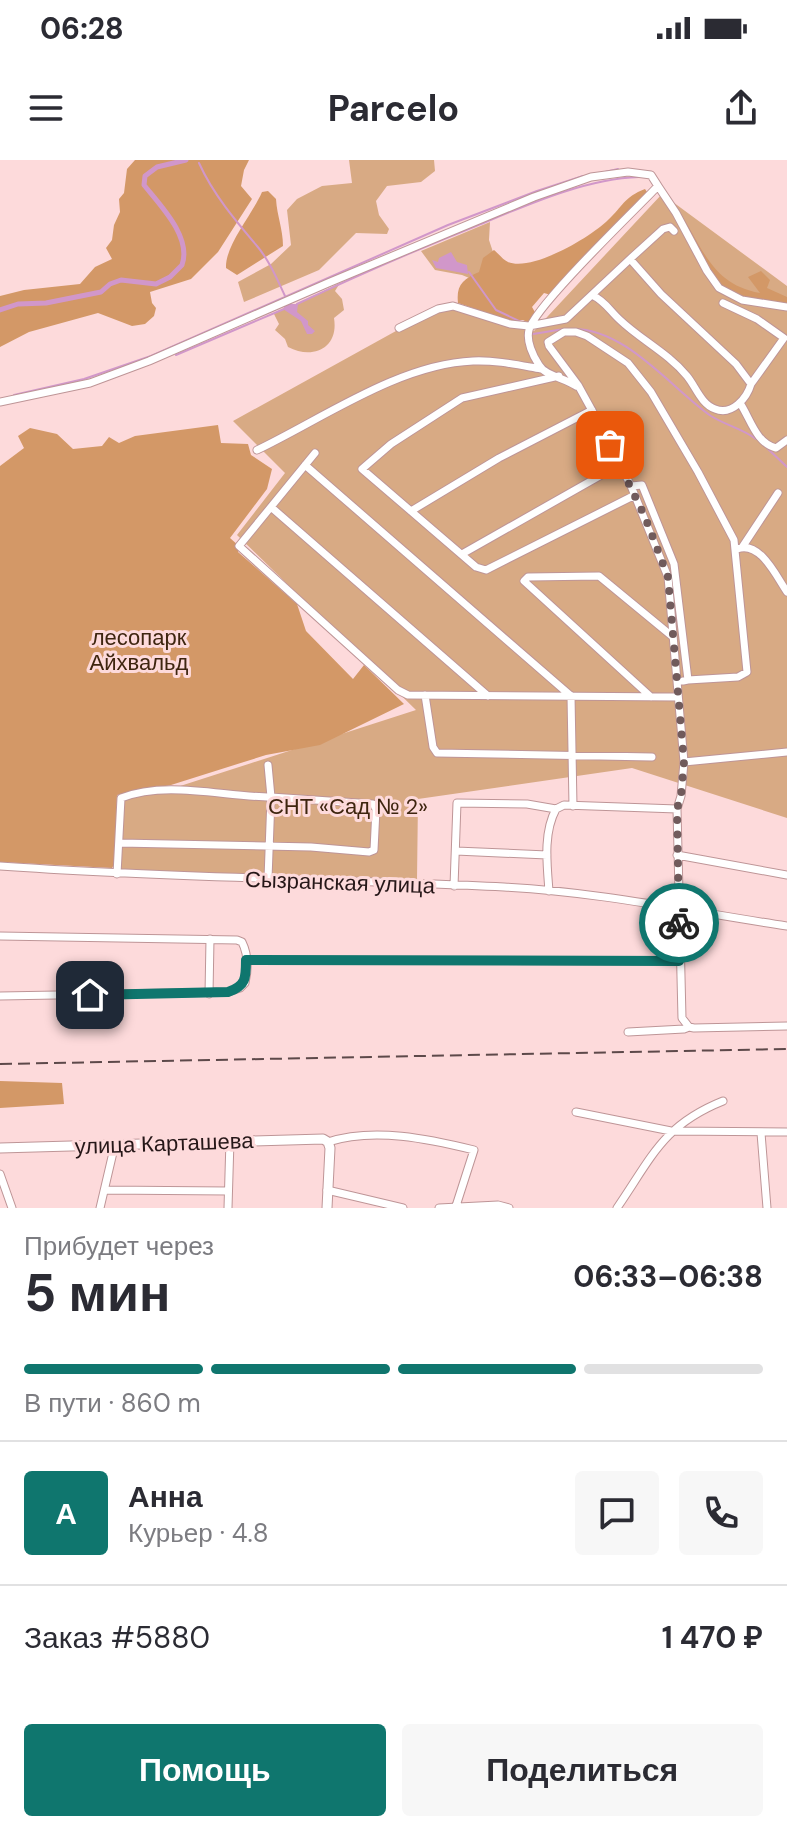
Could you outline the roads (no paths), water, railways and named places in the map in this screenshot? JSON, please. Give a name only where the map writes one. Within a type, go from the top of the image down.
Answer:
[{"type":"main road","name":"улица Карташева","points":[[0,1148],[230,1140],[323,1139],[328,1142]]},
{"type":"main road","points":[[327,1208],[328,1142]]},
{"type":"street","points":[[0,402],[90,383],[149,361],[534,197],[591,177],[628,172],[651,175],[719,288],[742,300],[787,307]]},
{"type":"street","points":[[541,369],[531,350],[529,326],[658,186]]},
{"type":"street","points":[[399,328],[438,309],[453,306],[510,324],[529,326],[566,319],[663,229],[670,227],[674,231]]},
{"type":"street","points":[[630,259],[661,294],[736,364],[751,384]]},
{"type":"street","points":[[592,295],[601,299],[618,319],[679,368],[711,407],[725,411],[747,397],[751,384],[784,338],[757,319],[723,303]]},
{"type":"street","points":[[677,684],[688,680],[738,677],[747,672],[740,548],[651,392],[628,363],[587,336],[564,332],[553,337],[548,342],[549,346],[592,410],[631,486],[668,577],[678,697],[684,762],[677,809],[677,855],[681,1012],[689,1027]]},
{"type":"street","points":[[257,450],[362,395],[420,372],[469,361],[500,361],[541,369],[578,387]]},
{"type":"street","points":[[559,376],[462,398],[362,469],[476,567],[486,570],[635,495]]},
{"type":"street","points":[[740,403],[759,438],[771,448],[787,440]]},
{"type":"street","points":[[411,511],[499,458],[592,410]]},
{"type":"street","points":[[315,453],[239,546],[398,690],[408,695],[678,697]]},
{"type":"street","points":[[305,465],[571,696],[572,756],[564,807],[551,819],[547,855],[549,891]]},
{"type":"street","points":[[462,554],[619,465]]},
{"type":"street","points":[[631,486],[642,485],[674,564],[688,680]]},
{"type":"street","points":[[740,548],[778,493]]},
{"type":"street","points":[[271,507],[488,696]]},
{"type":"street","points":[[740,548],[751,548],[762,557],[787,592]]},
{"type":"street","points":[[651,697],[524,581],[528,577],[599,576],[673,637]]},
{"type":"street","points":[[425,695],[433,747],[437,753],[652,757]]},
{"type":"street","points":[[684,762],[787,752]]},
{"type":"street","points":[[268,765],[271,797],[268,879]]},
{"type":"street","points":[[117,874],[120,803],[121,798],[131,794],[178,791],[373,804],[376,809],[374,847],[369,852],[120,843]]},
{"type":"street","points":[[454,886],[457,803],[677,809]]},
{"type":"street","points":[[456,851],[547,855]]},
{"type":"street","points":[[677,855],[787,875]]},
{"type":"street","name":"Сызранская улица","points":[[0,866],[117,874],[549,891],[638,900],[679,910],[787,926]]},
{"type":"street","points":[[0,936],[237,940],[242,942],[246,960],[246,977],[240,988],[228,992],[0,996]]},
{"type":"street","points":[[209,994],[210,939]]},
{"type":"street","points":[[246,960],[679,961]]},
{"type":"street","points":[[628,1032],[689,1027],[787,1026]]},
{"type":"street","points":[[617,1208],[657,1146],[671,1131],[691,1115],[723,1101]]},
{"type":"street","points":[[576,1112],[671,1131],[787,1132]]},
{"type":"street","points":[[761,1133],[767,1208]]},
{"type":"street","points":[[328,1142],[343,1137],[396,1136],[474,1150],[456,1206]]},
{"type":"street","points":[[228,1208],[230,1140]]},
{"type":"street","points":[[100,1208],[115,1144]]},
{"type":"street","points":[[0,1174],[12,1208]]},
{"type":"street","points":[[105,1190],[228,1191]]},
{"type":"street","points":[[327,1190],[403,1208]]},
{"type":"street","points":[[439,1208],[498,1205],[509,1208]]},
{"type":"waterway","points":[[0,310],[18,304],[46,303],[101,292],[121,280],[156,284],[170,277],[182,265],[183,244],[173,222],[144,185],[145,176],[157,167],[186,160]]},
{"type":"waterway","points":[[199,163],[218,196],[265,257],[285,296]]},
{"type":"waterway","points":[[605,172],[618,169]]},
{"type":"waterway","points":[[14,395],[84,379],[151,356],[448,225],[583,176]]},
{"type":"waterway","points":[[297,304],[535,202],[577,188],[639,177]]},
{"type":"waterway","points":[[469,272],[496,310],[521,322]]},
{"type":"waterway","points":[[176,355],[284,309]]},
{"type":"waterway","points":[[533,334],[564,329]]},
{"type":"waterway","points":[[570,329],[609,337],[628,348],[711,416],[756,439]]},
{"type":"waterway","points":[[767,448],[787,467]]},
{"type":"railway","points":[[0,1064],[787,1049]]},
{"type":"park label","name":"лесопарк Айхвальд","points":[[139,650]]},
{"type":"park label","name":"СНТ «Сад № 2»","points":[[348,806]]}]
